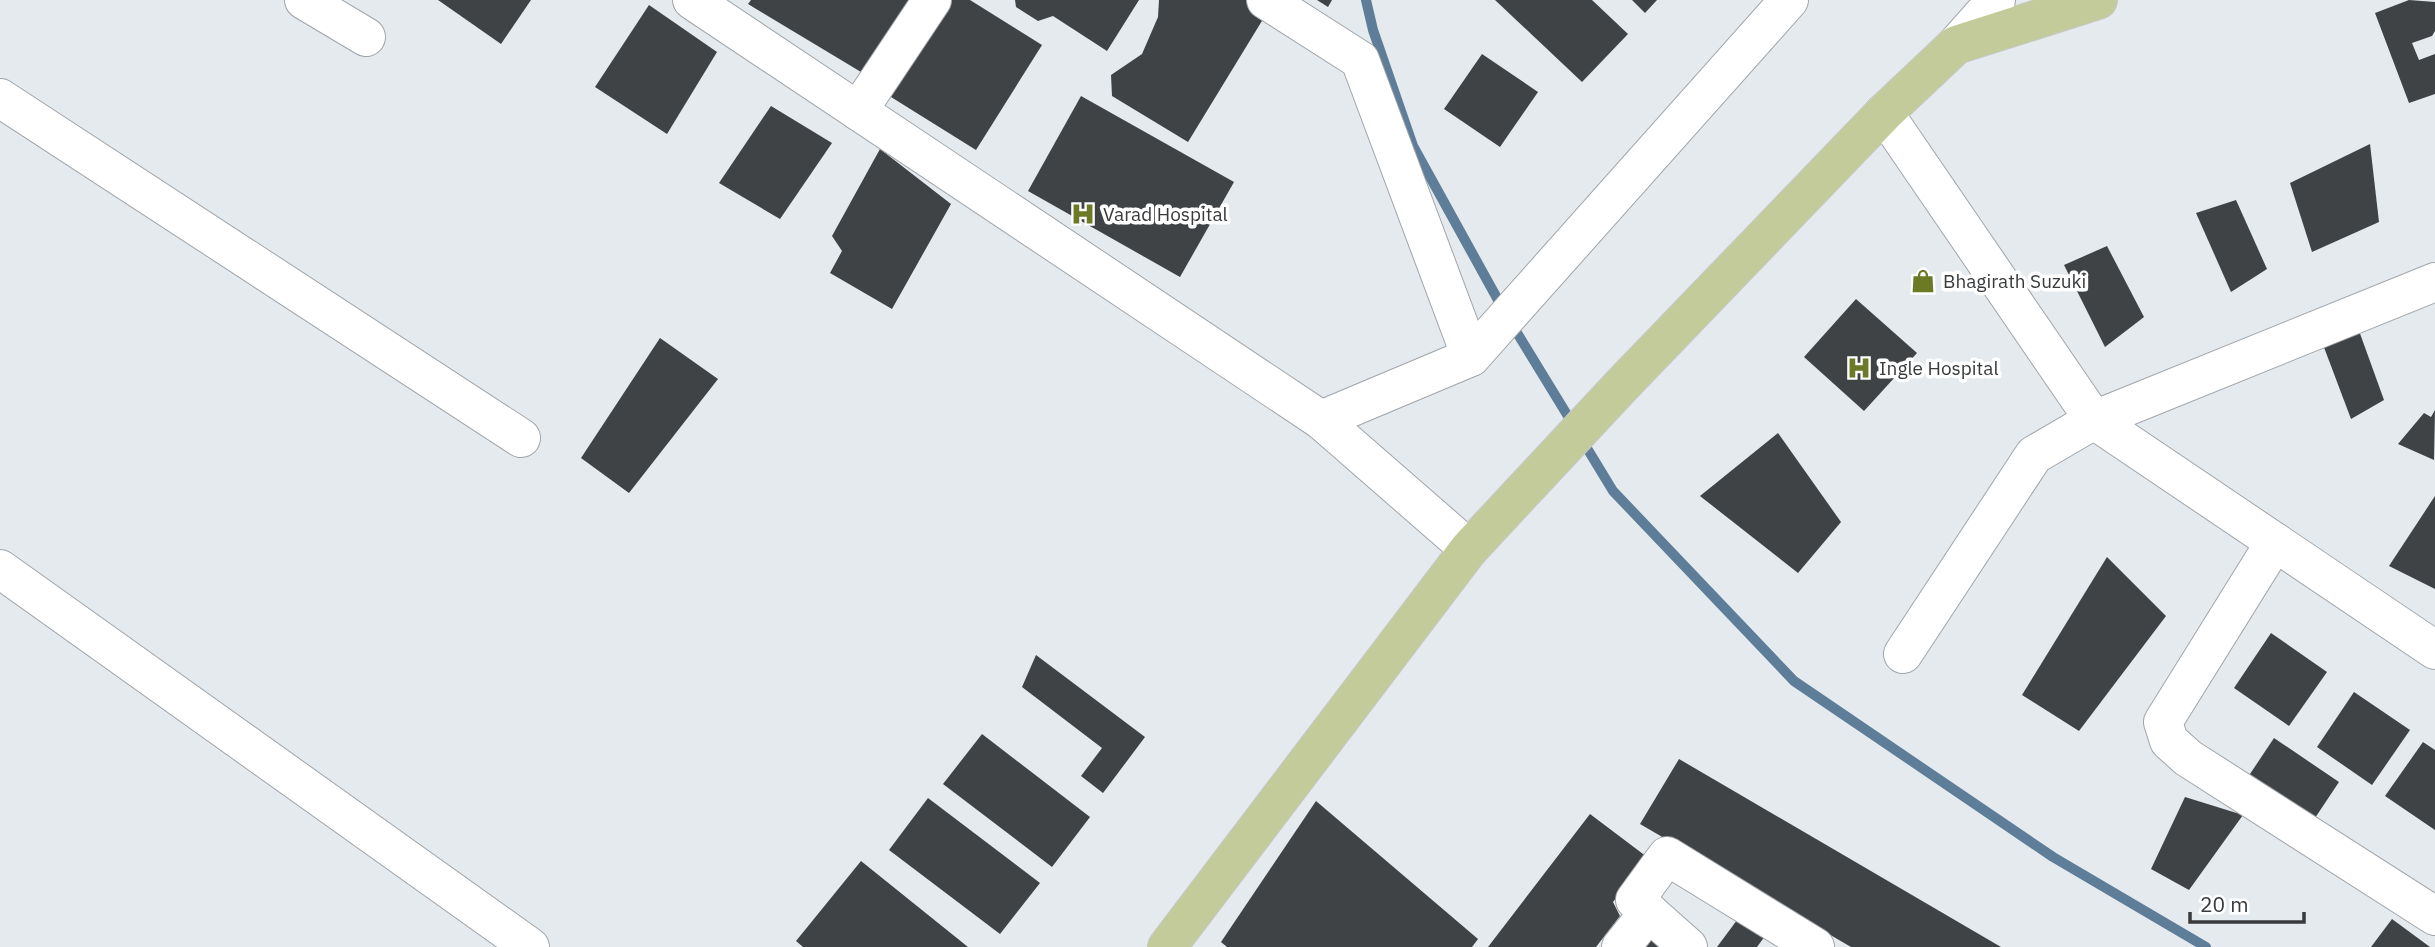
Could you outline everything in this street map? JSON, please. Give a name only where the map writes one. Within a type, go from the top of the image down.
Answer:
[{"type":"main road","points":[[1167,947],[1469,549],[1622,385],[1884,113],[1956,45],[2098,0]]},
{"type":"street","points":[[304,0],[366,37]]},
{"type":"street","points":[[692,0],[1321,420],[1469,549]]},
{"type":"street","points":[[858,111],[932,0]]},
{"type":"street","points":[[1266,0],[1360,60],[1471,358]]},
{"type":"street","points":[[1321,420],[1471,358],[1789,0]]},
{"type":"street","points":[[1956,45],[1996,0]]},
{"type":"street","points":[[0,98],[521,438]]},
{"type":"street","points":[[1884,113],[2094,420],[2435,650]]},
{"type":"street","points":[[1903,654],[2034,456],[2094,420],[2435,282]]},
{"type":"street","points":[[2275,542],[2163,722],[2169,741],[2188,758],[2241,793],[2435,916]]},
{"type":"street","points":[[0,569],[530,947]]},
{"type":"street","points":[[1688,947],[1634,900],[1667,856],[1815,947]]},
{"type":"street","points":[[1621,947],[1649,912]]},
{"type":"building","points":[[438,0],[531,0],[501,44]]},
{"type":"building","points":[[751,0],[911,0],[866,75],[748,4]]},
{"type":"building","points":[[940,0],[970,0],[1042,45],[976,150],[883,92]]},
{"type":"building","points":[[1015,0],[1139,0],[1107,51],[1053,16],[1038,21],[1016,7]]},
{"type":"building","points":[[1159,0],[1250,0],[1268,11],[1188,142],[1112,96],[1111,75],[1142,54],[1158,17]]},
{"type":"building","points":[[1317,0],[1332,0],[1328,7]]},
{"type":"building","points":[[1495,0],[1592,0],[1628,34],[1582,82]]},
{"type":"building","points":[[1632,0],[1657,0],[1645,13]]},
{"type":"building","points":[[2409,0],[2435,2],[2435,31],[2432,36],[2412,43],[2419,60],[2435,54],[2435,94],[2409,103],[2375,13]]},
{"type":"building","points":[[649,5],[717,52],[667,134],[595,87]]},
{"type":"building","points":[[1482,54],[1538,92],[1500,147],[1444,109]]},
{"type":"building","points":[[1081,96],[1234,182],[1180,277],[1028,191]]},
{"type":"building","points":[[771,106],[832,143],[780,219],[719,183]]},
{"type":"building","points":[[2370,144],[2379,222],[2312,252],[2290,183]]},
{"type":"building","points":[[880,149],[951,204],[892,309],[830,273],[842,251],[832,236]]},
{"type":"building","points":[[2236,200],[2267,269],[2231,292],[2196,213]]},
{"type":"building","points":[[2107,246],[2144,317],[2105,347],[2064,265]]},
{"type":"building","points":[[1856,299],[1917,353],[1864,411],[1804,357]]},
{"type":"building","points":[[2358,328],[2384,400],[2351,419],[2322,342]]},
{"type":"building","points":[[660,338],[718,379],[629,493],[581,458]]},
{"type":"building","points":[[2435,410],[2434,460],[2398,444],[2424,413],[2431,417]]},
{"type":"building","points":[[1778,433],[1841,522],[1798,573],[1700,496]]},
{"type":"building","points":[[2435,496],[2435,589],[2389,566]]},
{"type":"building","points":[[2107,557],[2166,616],[2079,731],[2022,695]]},
{"type":"building","points":[[2271,633],[2327,672],[2289,726],[2234,688]]},
{"type":"building","points":[[1036,655],[1145,737],[1103,793],[1081,776],[1102,748],[1022,687]]},
{"type":"building","points":[[2354,692],[2410,730],[2372,785],[2317,747]]},
{"type":"building","points":[[982,734],[1090,817],[1052,867],[943,784]]},
{"type":"building","points":[[2274,738],[2339,782],[2313,821],[2248,777]]},
{"type":"building","points":[[2423,742],[2435,750],[2435,830],[2385,796]]},
{"type":"building","points":[[1679,759],[2001,947],[1851,947],[1640,824]]},
{"type":"building","points":[[2185,797],[2243,815],[2189,890],[2151,869]]},
{"type":"building","points":[[928,798],[1040,883],[1000,934],[889,850]]},
{"type":"building","points":[[1316,801],[1478,939],[1472,947],[1227,947],[1221,942]]},
{"type":"building","points":[[1590,814],[1647,857],[1613,902],[1620,916],[1596,947],[1488,947]]},
{"type":"building","points":[[861,861],[968,947],[803,947],[796,941]]},
{"type":"building","points":[[1743,912],[1768,932],[1757,947],[1717,947]]},
{"type":"building","points":[[2392,919],[2430,947],[2371,947]]},
{"type":"building","points":[[1654,933],[1672,947],[1643,947]]},
{"type":"waterway","points":[[1366,0],[1373,30],[1413,146],[1503,309]]},
{"type":"waterway","points":[[1511,323],[1574,426]]},
{"type":"waterway","points":[[1582,440],[1613,491],[1794,681],[2053,857],[2206,947]]},
{"type":"place","name":"Varad Hospital","points":[[1083,214]]},
{"type":"place","name":"Bhagirath Suzuki","points":[[1923,281]]},
{"type":"place","name":"Ingle Hospital","points":[[1859,368]]}]
